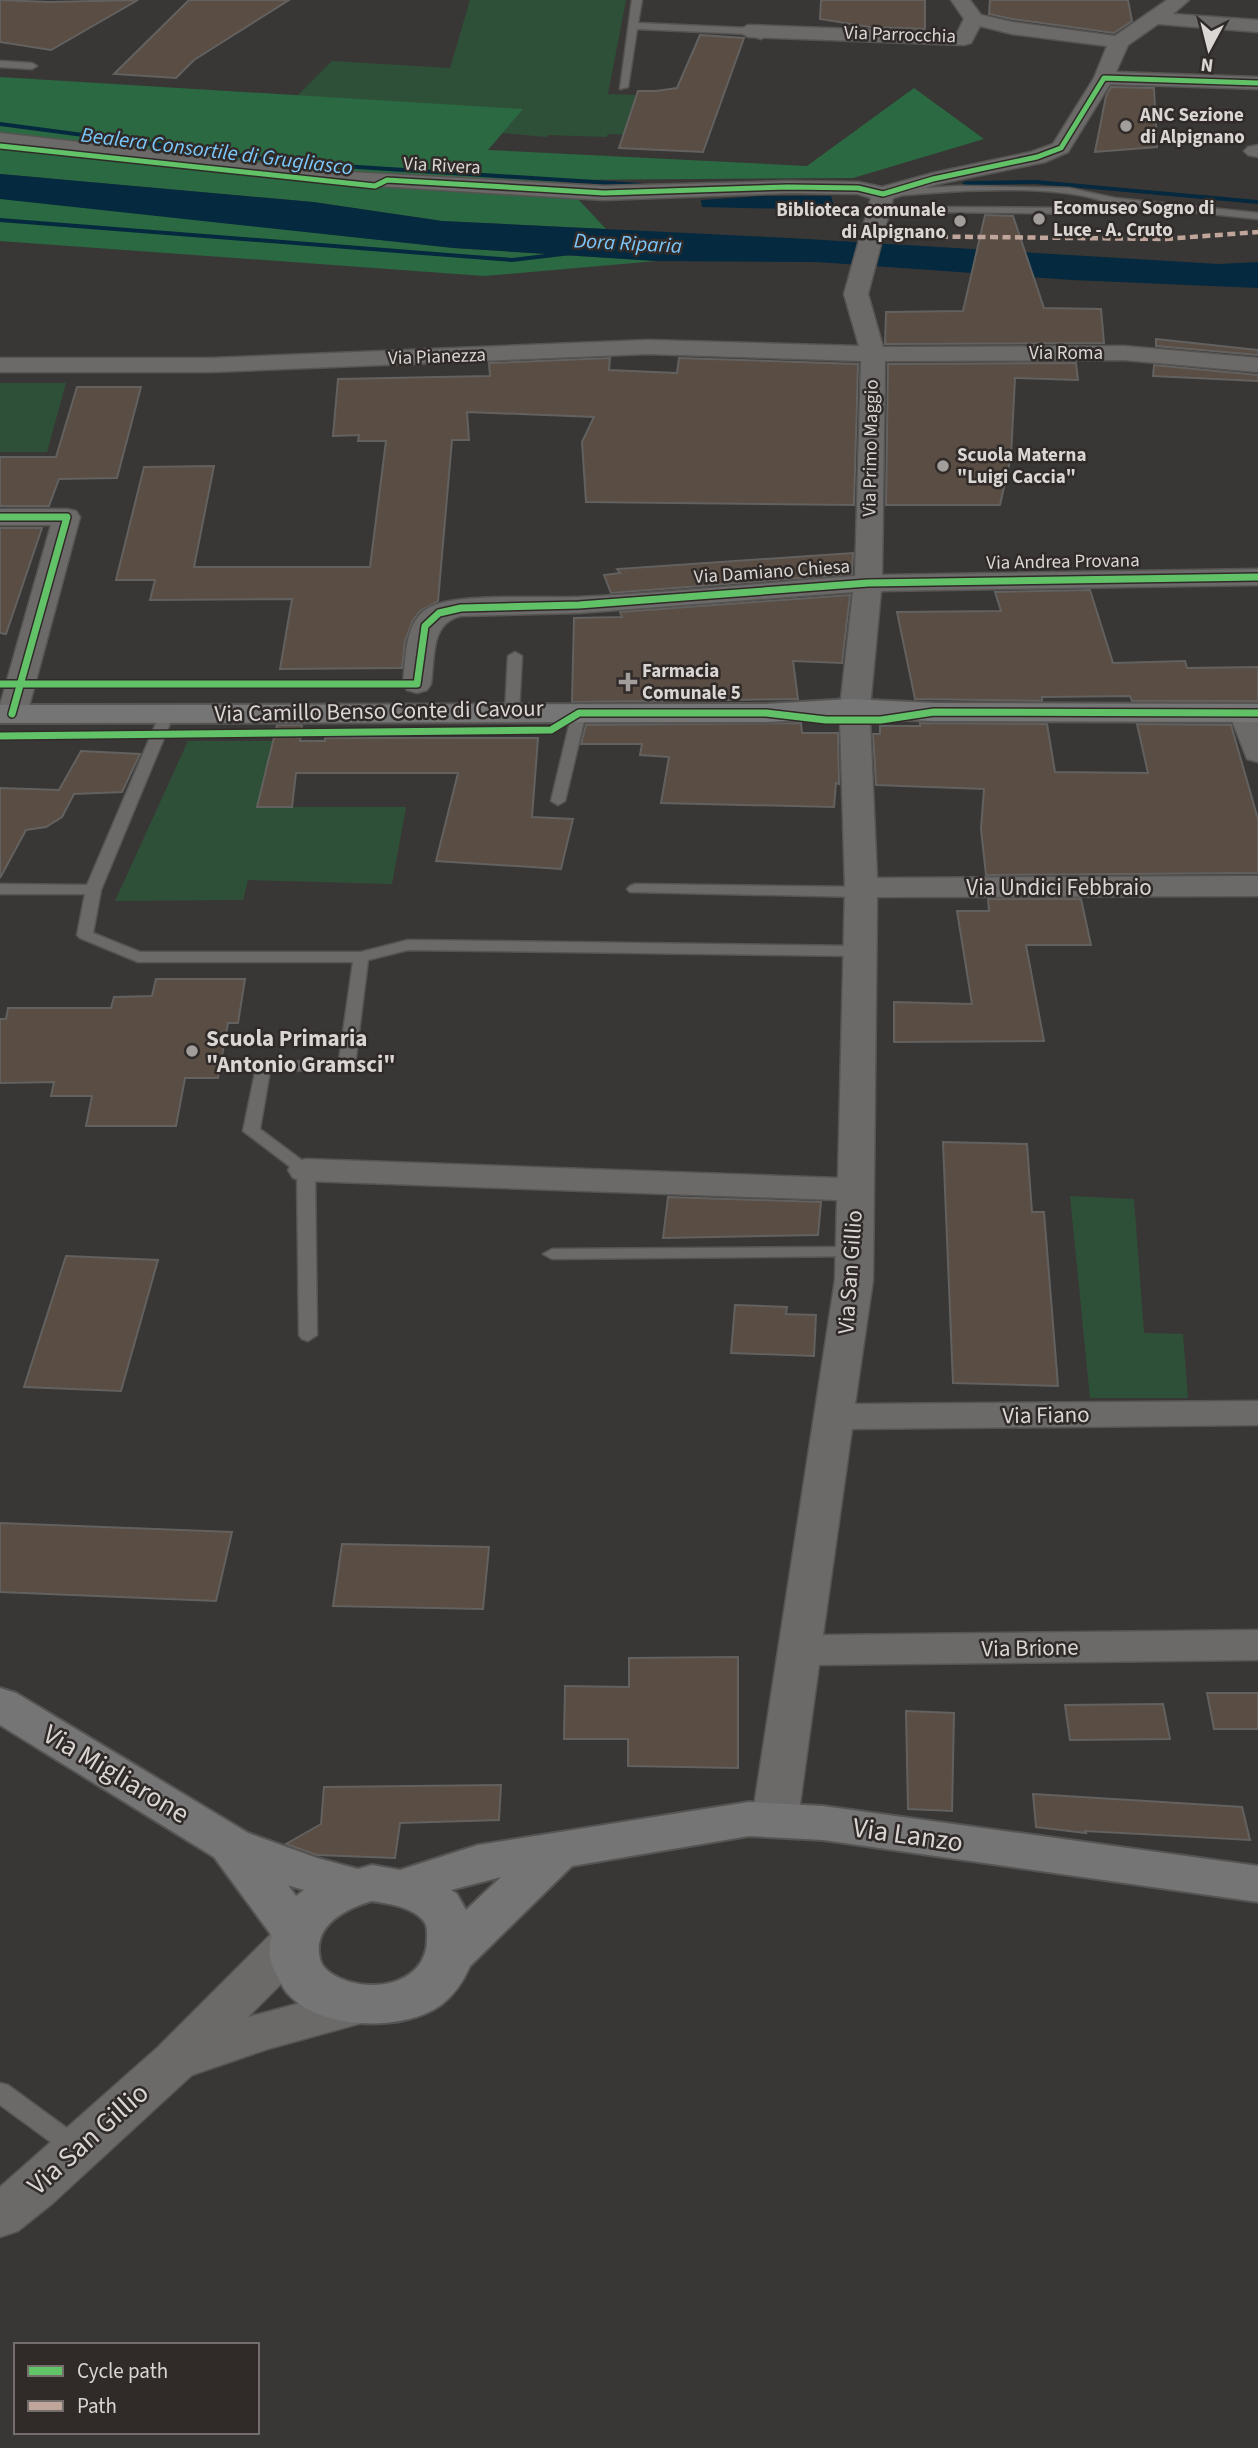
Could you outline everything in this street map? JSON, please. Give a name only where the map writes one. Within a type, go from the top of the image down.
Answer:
[{"type":"street","points":[[960,0],[974,19],[1012,28],[1119,42]]},
{"type":"street","points":[[881,198],[933,179],[1061,148],[1104,78],[1119,42],[1180,0]]},
{"type":"street","points":[[1157,18],[1258,26]]},
{"type":"street","name":"Via Parrocchia","points":[[748,31],[813,26],[964,38],[974,19]]},
{"type":"street","points":[[1104,78],[1258,83]]},
{"type":"street","name":"Via Rivera","points":[[0,139],[330,177],[604,193],[801,187],[858,188],[881,198]]},
{"type":"street","name":"Via Primo Maggio","points":[[855,714],[868,583],[873,354],[856,293],[881,198]]},
{"type":"street","name":"Via Pianezza","points":[[0,365],[211,365],[460,357],[609,348],[873,354]]},
{"type":"street","name":"Via Roma","points":[[873,354],[1124,353],[1258,365]]},
{"type":"street","points":[[1175,382],[1258,384]]},
{"type":"street","points":[[0,517],[67,517],[6,714]]},
{"type":"street","name":"Via Andrea Provana","points":[[868,583],[1258,577]]},
{"type":"street","name":"Via Damiano Chiesa","points":[[417,684],[425,626],[439,613],[461,608],[555,607],[868,583]]},
{"type":"street","name":"Via Camillo Benso Conte di Cavour","points":[[6,714],[766,713],[826,720],[855,714],[881,720],[934,712],[1251,713]]},
{"type":"street","points":[[1251,713],[1258,753]]},
{"type":"street","name":"Via San Gillio","points":[[775,1819],[854,1280],[861,890],[855,714]]},
{"type":"street","name":"Via Undici Febbraio","points":[[861,890],[1258,886]]},
{"type":"street","points":[[306,1170],[856,1190]]},
{"type":"street","name":"Via Fiano","points":[[834,1417],[1258,1413]]},
{"type":"street","name":"Via Brione","points":[[801,1650],[1258,1645]]},
{"type":"street","name":"Via Migliarone","points":[[0,1704],[231,1845]]},
{"type":"street","name":"Via Lanzo","points":[[405,1887],[478,1863],[724,1822],[775,1819],[823,1823],[1258,1884]]},
{"type":"street","points":[[231,1845],[307,1873],[355,1886]]},
{"type":"street","points":[[231,1845],[295,1937]]},
{"type":"street","points":[[453,1952],[558,1851]]},
{"type":"street","points":[[372,1883],[405,1887],[424,1894],[439,1906],[450,1920],[455,1936],[453,1952],[445,1970],[431,1985],[411,1997],[387,2004],[363,2005],[339,2001],[319,1991],[303,1978],[295,1961],[295,1937],[304,1917],[318,1903],[335,1892],[355,1886],[372,1883]]},
{"type":"street","name":"Via San Gillio","points":[[0,2216],[175,2061],[295,1937]]},
{"type":"street","points":[[175,2061],[264,2031],[363,2005]]},
{"type":"lane","points":[[623,87],[636,0]]},
{"type":"lane","points":[[633,26],[748,31],[756,36],[959,44],[964,38]]},
{"type":"lane","points":[[0,64],[32,66]]},
{"type":"lane","points":[[881,198],[950,187],[1066,190],[1095,194],[1114,201],[1258,216]]},
{"type":"lane","points":[[937,209],[1097,211],[1114,201]]},
{"type":"lane","points":[[512,713],[515,656]]},
{"type":"lane","points":[[558,801],[579,713]]},
{"type":"lane","points":[[167,714],[93,890],[85,935],[138,957],[361,957],[408,945],[859,951]]},
{"type":"lane","points":[[0,889],[93,890]]},
{"type":"lane","points":[[635,889],[861,890]]},
{"type":"lane","points":[[308,1335],[306,1170],[251,1131],[262,1066],[346,1065],[361,957]]},
{"type":"lane","points":[[552,1254],[855,1252]]},
{"type":"lane","points":[[0,2092],[78,2149]]},
{"type":"green space","points":[[470,0],[626,0],[608,94],[637,95],[631,111],[659,136],[608,134],[606,137],[546,137],[501,133],[298,95],[332,61],[450,68]]},
{"type":"green space","points":[[0,77],[523,109],[488,150],[807,166],[914,88],[984,139],[853,178],[560,180],[606,229],[442,221],[313,202],[0,174]]},
{"type":"green space","points":[[0,198],[454,248],[657,261],[484,276],[0,241]]},
{"type":"green space","points":[[0,383],[66,383],[47,452],[0,452]]},
{"type":"green space","points":[[188,741],[273,741],[257,807],[406,807],[392,884],[248,880],[243,900],[115,901]]},
{"type":"green space","points":[[1070,1196],[1134,1199],[1144,1333],[1183,1334],[1188,1398],[1090,1398]]},
{"type":"water","name":"Dora Riparia","points":[[0,174],[313,202],[442,221],[790,238],[1218,264],[1258,262],[1258,288],[1072,280],[817,262],[657,261],[454,248],[0,199]]},
{"type":"water","points":[[762,196],[831,196],[835,210],[702,207],[701,200]]},
{"type":"building","points":[[0,0],[138,0],[51,50],[0,42]]},
{"type":"building","points":[[189,0],[289,0],[194,60],[176,78],[114,74]]},
{"type":"building","points":[[821,0],[925,0],[925,29],[870,27],[820,19]]},
{"type":"building","points":[[990,0],[1128,0],[1132,21],[1114,33],[1012,19],[989,14]]},
{"type":"building","points":[[700,35],[744,38],[703,152],[619,148],[638,91],[677,88]]},
{"type":"building","points":[[1111,87],[1154,88],[1157,147],[1095,152],[1106,96]]},
{"type":"building","points":[[985,215],[1013,216],[1044,308],[1101,309],[1104,343],[885,344],[886,312],[963,311]]},
{"type":"building","points":[[1156,339],[1258,350],[1258,355],[1156,346]]},
{"type":"building","points":[[610,358],[609,370],[677,373],[679,358],[858,364],[854,505],[586,502],[582,442],[594,417],[467,412],[469,440],[452,440],[438,601],[420,611],[413,620],[405,641],[402,668],[280,669],[292,599],[150,600],[155,580],[116,580],[144,467],[214,466],[194,567],[370,567],[386,441],[358,441],[359,435],[333,436],[338,379],[490,376],[489,363]]},
{"type":"building","points":[[1076,363],[1078,380],[1015,378],[1011,456],[1000,505],[886,505],[888,364]]},
{"type":"building","points":[[1154,365],[1258,375],[1258,381],[1153,376]]},
{"type":"building","points":[[77,387],[141,387],[117,478],[59,479],[49,506],[0,506],[0,457],[56,457]]},
{"type":"building","points":[[0,528],[42,528],[6,634],[0,633]]},
{"type":"building","points":[[853,553],[852,574],[611,593],[604,575],[620,573],[617,569]]},
{"type":"building","points":[[1090,590],[1113,663],[1185,661],[1187,668],[1258,667],[1258,701],[1132,701],[1130,696],[1042,697],[1042,701],[915,699],[897,612],[1001,611],[995,592]]},
{"type":"building","points":[[850,595],[842,663],[793,661],[798,699],[572,702],[574,618],[622,617],[620,612]]},
{"type":"building","points":[[801,723],[802,733],[838,733],[839,784],[836,783],[834,807],[661,803],[669,757],[640,755],[642,744],[581,744],[586,725]]},
{"type":"building","points":[[920,723],[1047,724],[1055,772],[1148,773],[1137,724],[1231,725],[1258,819],[1258,873],[986,875],[981,829],[984,789],[876,785],[873,734],[880,734],[880,726],[920,726]]},
{"type":"building","points":[[277,725],[302,725],[300,741],[325,741],[325,738],[538,738],[532,817],[573,819],[561,869],[436,861],[458,773],[296,773],[292,807],[257,807]]},
{"type":"building","points":[[81,751],[140,754],[122,792],[74,794],[62,817],[46,827],[26,830],[0,878],[0,788],[59,790]]},
{"type":"building","points":[[988,899],[1081,899],[1091,945],[1026,945],[1044,1041],[894,1042],[894,1002],[972,1004],[957,911],[989,911]]},
{"type":"building","points":[[156,979],[245,979],[238,1023],[228,1023],[218,1078],[185,1078],[176,1126],[86,1126],[92,1096],[51,1096],[54,1082],[0,1083],[0,1019],[6,1019],[8,1008],[111,1008],[114,997],[152,996]]},
{"type":"building","points":[[943,1142],[1027,1144],[1032,1212],[1044,1212],[1058,1386],[953,1383]]},
{"type":"building","points":[[668,1197],[821,1202],[818,1235],[663,1238]]},
{"type":"building","points":[[66,1256],[158,1260],[121,1391],[24,1387]]},
{"type":"building","points":[[735,1305],[787,1307],[786,1314],[816,1315],[814,1356],[731,1353]]},
{"type":"building","points":[[0,1523],[232,1532],[216,1601],[0,1592]]},
{"type":"building","points":[[342,1544],[489,1547],[483,1609],[333,1606]]},
{"type":"building","points":[[738,1657],[738,1768],[628,1766],[628,1739],[564,1739],[565,1686],[629,1687],[629,1658]]},
{"type":"building","points":[[1207,1693],[1258,1693],[1258,1729],[1214,1729]]},
{"type":"building","points":[[1163,1704],[1170,1739],[1070,1740],[1065,1705]]},
{"type":"building","points":[[906,1711],[954,1713],[952,1811],[908,1809]]},
{"type":"building","points":[[501,1785],[499,1820],[400,1823],[395,1858],[317,1855],[286,1844],[321,1824],[324,1787]]},
{"type":"building","points":[[1033,1794],[1242,1807],[1250,1840],[1085,1831],[1086,1833],[1036,1827]]},
{"type":"waterway","name":"Bealera Consortile di Grugliasco","points":[[0,124],[295,163],[641,185]]},
{"type":"waterway","name":"Bealera Consortile di Grugliasco","points":[[966,183],[1036,182],[1258,202]]},
{"type":"waterway","name":"Dora Riparia","points":[[0,220],[512,260],[571,253]]},
{"type":"marked path","points":[[890,236],[1165,239],[1258,232]]},
{"type":"cycle path","points":[[0,146],[375,186],[387,180],[604,193],[788,187],[858,188],[883,194],[933,179],[1037,157],[1061,148],[1104,78],[1258,83]]},
{"type":"cycle path","points":[[0,517],[67,517],[12,714]]},
{"type":"cycle path","points":[[0,684],[417,684],[425,626],[439,613],[461,608],[579,605],[868,583],[1258,577]]},
{"type":"cycle path","points":[[0,736],[551,730],[579,713],[766,713],[826,720],[881,720],[934,712],[1258,713]]},
{"type":"place","name":"ANC Sezione di Alpignano","points":[[1126,126]]},
{"type":"place","name":"Ecomuseo Sogno di Luce - A. Cruto","points":[[1039,219]]},
{"type":"place","name":"Biblioteca comunale di Alpignano","points":[[960,221]]},
{"type":"place","name":"Scuola Materna \"Luigi Caccia\"","points":[[943,466]]},
{"type":"place","name":"Farmacia Comunale 5","points":[[628,682]]},
{"type":"place","name":"Scuola Primaria \"Antonio Gramsci\"","points":[[192,1051]]}]
